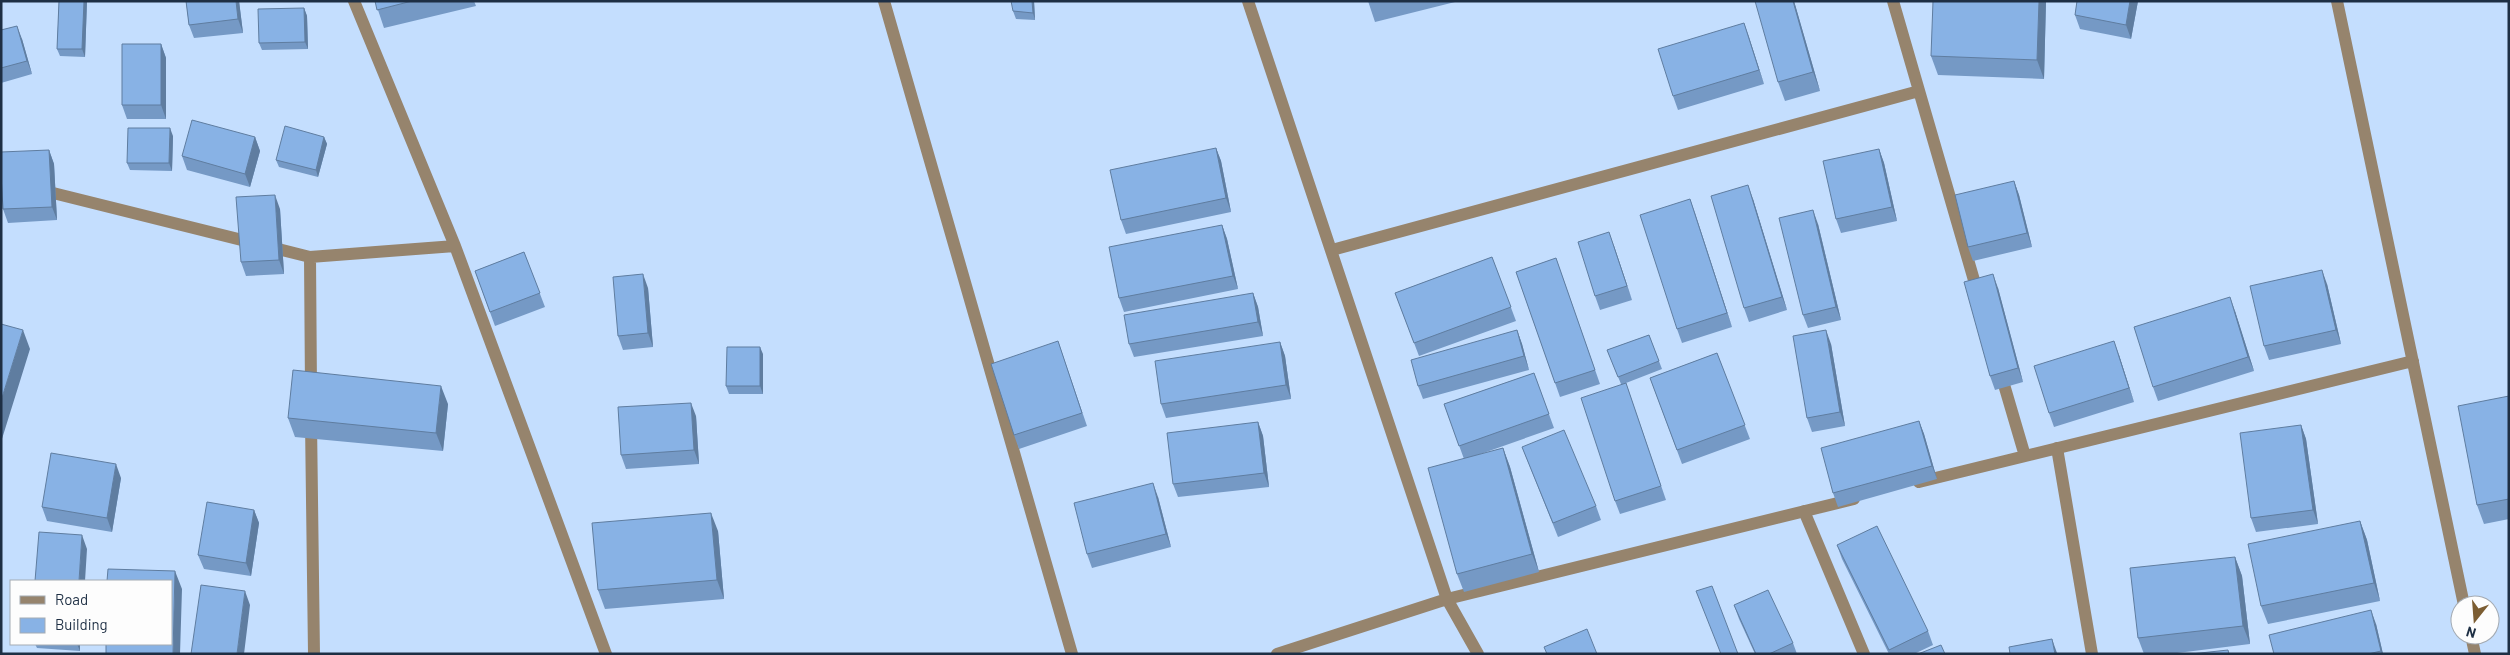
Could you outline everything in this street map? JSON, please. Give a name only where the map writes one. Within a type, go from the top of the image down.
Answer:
[{"type":"street","points":[[354,1],[455,246],[606,654]]},
{"type":"street","points":[[884,1],[1072,654]]},
{"type":"street","points":[[1248,1],[1447,599],[1478,654]]},
{"type":"street","points":[[1893,1],[1981,306]]},
{"type":"street","points":[[2337,1],[2462,595]]},
{"type":"street","points":[[1332,250],[1919,91]]},
{"type":"street","points":[[30,188],[310,257],[455,246]]},
{"type":"street","points":[[310,257],[314,654]]},
{"type":"street","points":[[1910,485],[2413,361]]},
{"type":"street","points":[[1998,362],[2025,456]]},
{"type":"street","points":[[2057,448],[2092,654]]},
{"type":"street","points":[[1277,654],[1447,599],[1862,496]]},
{"type":"street","points":[[1804,511],[1864,654]]},
{"type":"building","points":[[59,1],[84,1],[82,49],[57,49]]},
{"type":"building","points":[[186,1],[236,1],[238,19],[189,25]]},
{"type":"building","points":[[375,1],[412,1],[377,10]]},
{"type":"building","points":[[1011,1],[1032,1],[1033,13],[1013,11]]},
{"type":"building","points":[[1755,1],[1793,1],[1813,72],[1778,82]]},
{"type":"building","points":[[1933,1],[2039,1],[2037,60],[1931,56]]},
{"type":"building","points":[[2077,1],[2130,1],[2126,25],[2075,15]]},
{"type":"building","points":[[304,8],[305,42],[259,43],[258,9]]},
{"type":"building","points":[[1744,23],[1759,70],[1673,96],[1658,49]]},
{"type":"building","points":[[17,26],[27,61],[1,68],[1,30]]},
{"type":"building","points":[[122,44],[161,44],[161,105],[122,105]]},
{"type":"building","points":[[192,120],[255,137],[245,174],[182,156]]},
{"type":"building","points":[[285,126],[324,137],[316,170],[276,160]]},
{"type":"building","points":[[128,128],[170,128],[169,163],[127,163]]},
{"type":"building","points":[[1216,148],[1226,198],[1121,220],[1110,170]]},
{"type":"building","points":[[1879,149],[1892,207],[1836,219],[1823,161]]},
{"type":"building","points":[[49,150],[52,207],[3,209],[1,152]]},
{"type":"building","points":[[2014,181],[2027,233],[1968,247],[1955,195]]},
{"type":"building","points":[[1748,185],[1782,297],[1744,308],[1711,196]]},
{"type":"building","points":[[275,195],[279,260],[241,262],[236,197]]},
{"type":"building","points":[[1690,199],[1727,313],[1677,329],[1640,215]]},
{"type":"building","points":[[1813,210],[1836,307],[1803,315],[1779,218]]},
{"type":"building","points":[[1222,225],[1233,276],[1119,298],[1109,247]]},
{"type":"building","points":[[1609,232],[1627,286],[1595,296],[1578,242]]},
{"type":"building","points":[[524,252],[540,293],[490,312],[475,271]]},
{"type":"building","points":[[1492,257],[1511,307],[1414,343],[1395,293]]},
{"type":"building","points":[[1556,258],[1595,370],[1555,383],[1516,272]]},
{"type":"building","points":[[2322,270],[2336,330],[2264,346],[2250,286]]},
{"type":"building","points":[[643,274],[648,333],[618,336],[613,277]]},
{"type":"building","points":[[1993,274],[2018,368],[1990,376],[1964,282]]},
{"type":"building","points":[[1253,293],[1258,322],[1129,344],[1124,315]]},
{"type":"building","points":[[2230,297],[2248,357],[2153,387],[2134,327]]},
{"type":"building","points":[[1,324],[23,330],[1,401]]},
{"type":"building","points":[[1517,330],[1524,356],[1418,386],[1411,360]]},
{"type":"building","points":[[1826,330],[1840,412],[1807,418],[1793,336]]},
{"type":"building","points":[[1649,335],[1659,361],[1618,377],[1607,350]]},
{"type":"building","points":[[1058,341],[1082,413],[1014,435],[991,364]]},
{"type":"building","points":[[2114,341],[2129,388],[2049,413],[2034,366]]},
{"type":"building","points":[[1280,342],[1286,385],[1161,404],[1155,361]]},
{"type":"building","points":[[727,347],[760,347],[760,386],[726,386]]},
{"type":"building","points":[[1717,353],[1745,425],[1677,450],[1650,378]]},
{"type":"building","points":[[293,370],[441,386],[436,433],[288,418]]},
{"type":"building","points":[[1534,373],[1549,414],[1459,446],[1444,404]]},
{"type":"building","points":[[1626,383],[1661,486],[1615,501],[1581,398]]},
{"type":"building","points":[[2509,396],[2509,499],[2477,505],[2458,406]]},
{"type":"building","points":[[691,403],[694,450],[621,455],[618,407]]},
{"type":"building","points":[[1919,421],[1932,466],[1833,493],[1821,448]]},
{"type":"building","points":[[1258,422],[1264,473],[1173,484],[1167,433]]},
{"type":"building","points":[[2301,425],[2313,510],[2251,518],[2240,433]]},
{"type":"building","points":[[1564,430],[1596,506],[1553,523],[1522,447]]},
{"type":"building","points":[[1503,448],[1532,554],[1457,574],[1428,468]]},
{"type":"building","points":[[51,453],[116,464],[107,518],[42,507]]},
{"type":"building","points":[[1153,483],[1166,534],[1087,554],[1074,503]]},
{"type":"building","points":[[207,502],[254,510],[246,563],[198,555]]},
{"type":"building","points":[[711,513],[717,580],[598,590],[592,523]]},
{"type":"building","points":[[2360,521],[2374,583],[2261,606],[2248,544]]},
{"type":"building","points":[[1877,526],[1928,631],[1889,650],[1837,545]]},
{"type":"building","points":[[39,532],[82,535],[79,580],[35,580]]},
{"type":"building","points":[[2235,557],[2243,626],[2138,638],[2130,568]]},
{"type":"building","points":[[108,569],[175,571],[173,654],[106,654],[106,645],[172,645],[172,580],[107,580]]},
{"type":"building","points":[[201,585],[245,591],[237,654],[191,654]]},
{"type":"building","points":[[1712,586],[1738,654],[1721,654],[1696,591]]},
{"type":"building","points":[[1768,590],[1793,643],[1769,654],[1756,654],[1734,605]]},
{"type":"building","points":[[2371,610],[2381,651],[2368,654],[2274,654],[2269,635]]},
{"type":"building","points":[[1587,629],[1597,654],[1547,654],[1544,647]]},
{"type":"building","points":[[2052,639],[2055,654],[2010,654],[2009,647]]},
{"type":"building","points":[[1941,645],[1945,654],[1918,654]]},
{"type":"building","points":[[2228,650],[2229,654],[2191,654]]}]
